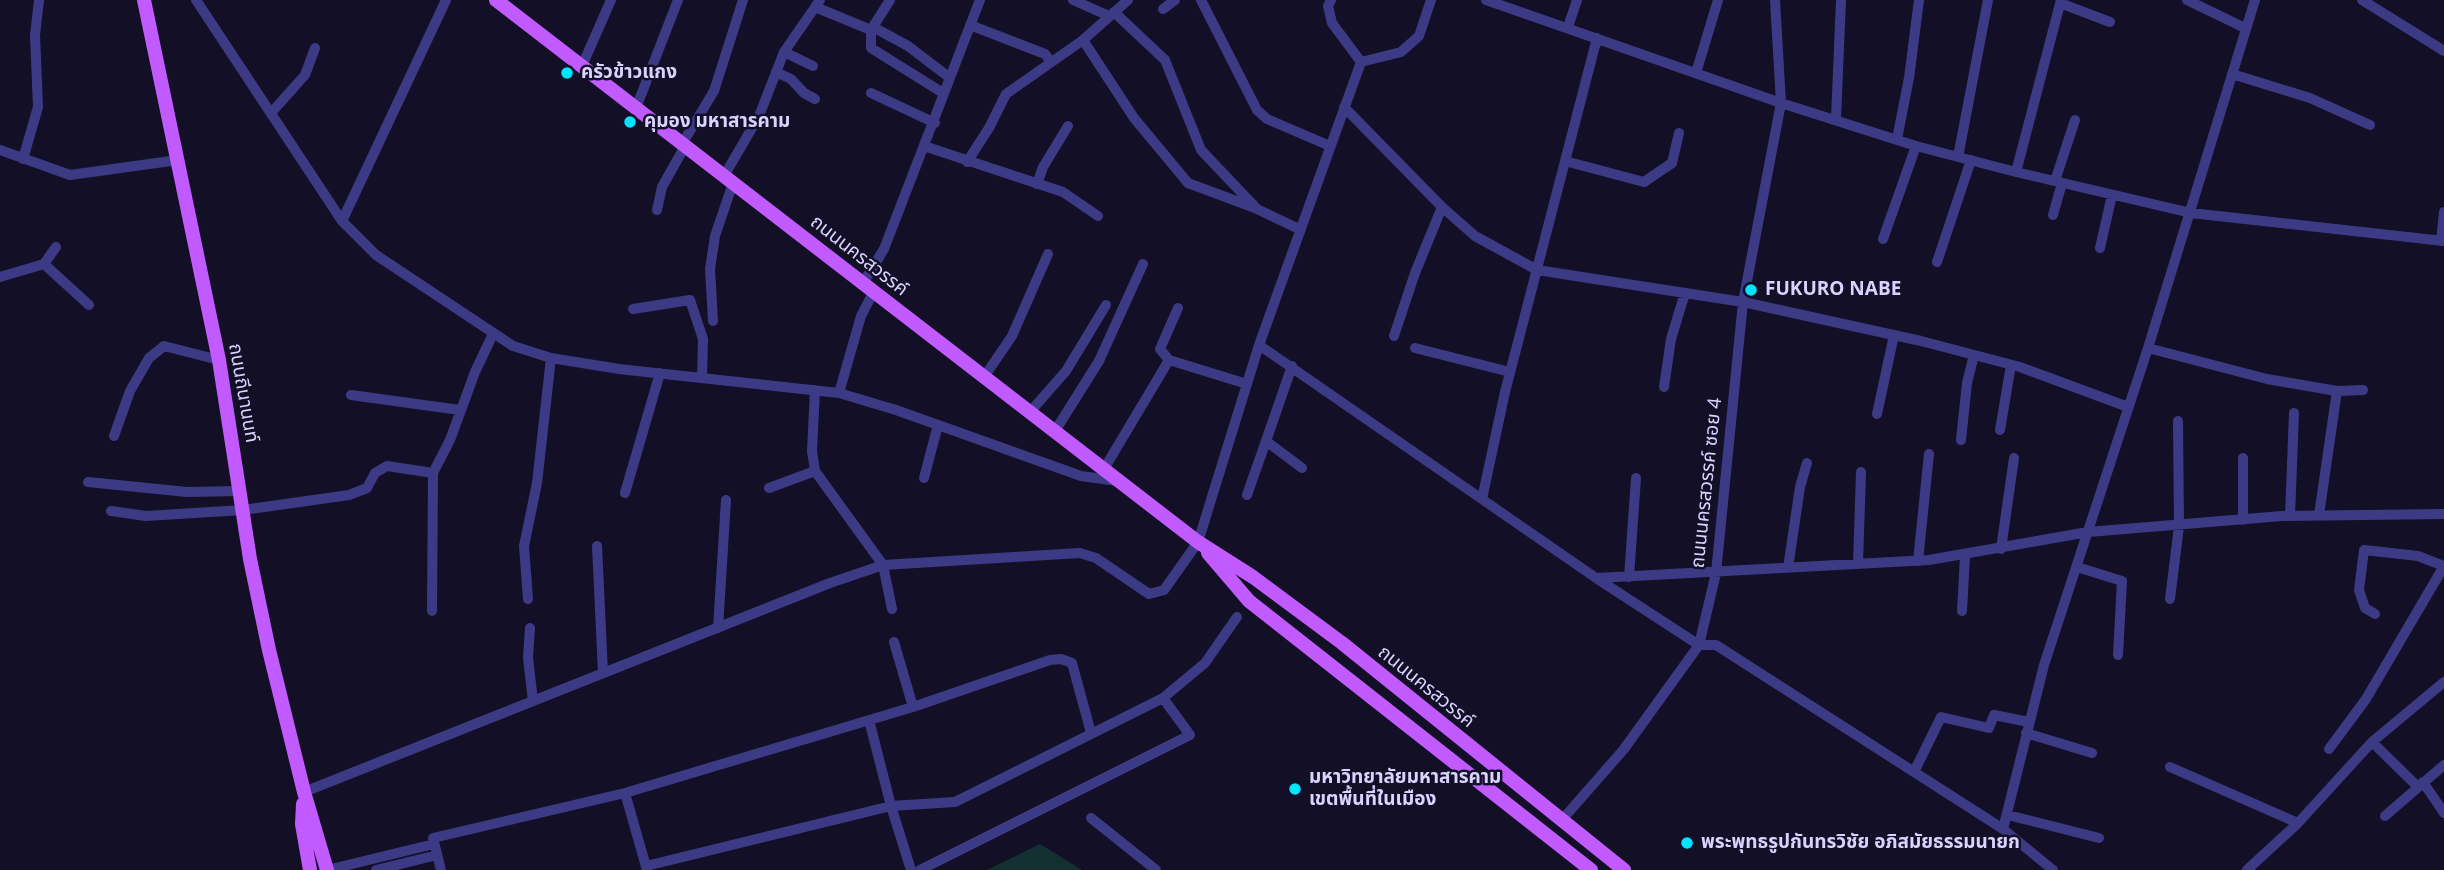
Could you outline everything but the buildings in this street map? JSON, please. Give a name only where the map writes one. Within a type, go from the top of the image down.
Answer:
[{"type":"main road","name":"ถนนถีนานนท์","points":[[144,0],[219,360],[269,650],[304,792],[327,870]]},
{"type":"main road","name":"ถนนนครสวรรค์","points":[[496,0],[1198,542],[1253,577],[1342,643],[1624,870]]},
{"type":"main road","name":"ถนนนครสวรรค์","points":[[1198,542],[1241,593],[1591,870]]},
{"type":"main road","points":[[1241,593],[1253,577]]},
{"type":"main road","name":"ถนนถีนานนท์","points":[[304,792],[302,824],[310,870]]},
{"type":"street","points":[[23,159],[38,107],[35,35],[39,0]]},
{"type":"street","points":[[196,0],[342,221],[376,255],[513,345],[551,358],[839,393],[1081,475],[1119,481]]},
{"type":"street","points":[[342,221],[446,0]]},
{"type":"street","points":[[582,66],[611,0]]},
{"type":"street","points":[[635,108],[678,0]]},
{"type":"street","points":[[657,210],[662,187],[714,91],[743,0]]},
{"type":"street","points":[[890,0],[872,29],[871,48],[943,93]]},
{"type":"street","points":[[839,393],[868,287],[935,123],[943,93],[980,0]]},
{"type":"street","points":[[1073,0],[1112,14],[1165,60],[1201,150],[1257,209]]},
{"type":"street","points":[[967,162],[989,128],[1006,94],[1083,40],[1128,0]]},
{"type":"street","points":[[1163,9],[1175,0]]},
{"type":"street","points":[[1201,0],[1256,110],[1268,119],[1330,146]]},
{"type":"street","points":[[1331,0],[1328,6],[1332,23],[1362,62]]},
{"type":"street","points":[[1362,62],[1401,52],[1419,36],[1431,0]]},
{"type":"street","points":[[1486,0],[1781,103],[1916,146],[2191,213],[2443,241],[2444,212]]},
{"type":"street","points":[[1568,27],[1577,0]]},
{"type":"street","points":[[1696,73],[1718,0]]},
{"type":"street","name":"ถนนนครสวรรค์ ซอย 4","points":[[1561,821],[1624,749],[1699,645],[1716,573],[1743,302],[1781,103],[1775,0]]},
{"type":"street","points":[[1836,119],[1841,0]]},
{"type":"street","points":[[1897,139],[1909,78],[1919,0]]},
{"type":"street","points":[[1958,157],[1988,0]]},
{"type":"street","points":[[2187,0],[2245,28]]},
{"type":"street","points":[[2003,829],[2028,727],[2191,213],[2255,0]]},
{"type":"street","points":[[2362,0],[2444,51]]},
{"type":"street","points":[[2016,172],[2061,2],[2110,22]]},
{"type":"street","points":[[713,321],[710,269],[729,180],[759,116],[784,52],[817,4],[908,46],[950,78]]},
{"type":"street","points":[[971,25],[1045,54],[1051,62]]},
{"type":"street","points":[[1482,499],[1510,372],[1597,38]]},
{"type":"street","points":[[1083,40],[1134,118],[1188,183],[1257,209],[1299,229]]},
{"type":"street","points":[[271,113],[305,75],[315,47]]},
{"type":"street","points":[[784,52],[813,66]]},
{"type":"street","points":[[304,792],[883,565],[1080,553],[1096,558],[1149,594],[1164,590],[1198,542],[1259,345],[1362,62]]},
{"type":"street","points":[[776,72],[791,79],[804,93],[815,99]]},
{"type":"street","points":[[2232,74],[2310,98],[2370,125]]},
{"type":"street","points":[[871,93],[935,123]]},
{"type":"street","points":[[1344,107],[1442,207],[1475,236],[1537,270],[1743,302],[1894,335],[2011,365],[2128,407]]},
{"type":"street","points":[[2053,215],[2058,182],[2075,120]]},
{"type":"street","points":[[1037,184],[1042,167],[1068,126]]},
{"type":"street","points":[[1565,162],[1644,182],[1672,163],[1679,133]]},
{"type":"street","points":[[925,146],[1063,192],[1098,216]]},
{"type":"street","points":[[1883,239],[1916,146]]},
{"type":"street","points":[[0,150],[70,175],[178,160]]},
{"type":"street","points":[[1937,262],[1970,160]]},
{"type":"street","points":[[2100,248],[2112,195]]},
{"type":"street","points":[[1394,336],[1415,273],[1442,207]]},
{"type":"street","points":[[0,277],[44,264],[57,247]]},
{"type":"street","points":[[984,377],[1012,336],[1048,254]]},
{"type":"street","points":[[44,264],[89,305]]},
{"type":"street","points":[[1055,431],[1099,361],[1143,264]]},
{"type":"street","points":[[1664,387],[1671,339],[1685,293]]},
{"type":"street","points":[[633,309],[690,300],[703,339],[702,377]]},
{"type":"street","points":[[1030,412],[1066,370],[1106,305]]},
{"type":"street","points":[[1178,307],[1160,349],[1169,360],[1247,384]]},
{"type":"street","points":[[432,611],[433,473],[450,440],[493,334]]},
{"type":"street","points":[[1877,415],[1894,335]]},
{"type":"street","points":[[1259,345],[1596,578],[1699,645],[1716,645],[2003,829],[2053,870]]},
{"type":"street","points":[[114,436],[130,391],[149,358],[164,346],[219,360]]},
{"type":"street","points":[[1415,348],[1510,372]]},
{"type":"street","points":[[2148,348],[2267,379],[2337,391],[2363,390]]},
{"type":"street","points":[[1961,440],[1967,383],[1974,355]]},
{"type":"street","points":[[528,599],[524,545],[537,483],[551,358]]},
{"type":"street","points":[[1104,469],[1169,360]]},
{"type":"street","points":[[2000,430],[2011,365]]},
{"type":"street","points":[[1247,495],[1292,366]]},
{"type":"street","points":[[625,493],[660,373]]},
{"type":"street","points":[[815,390],[812,451],[815,471],[883,565],[892,609]]},
{"type":"street","points":[[2319,515],[2337,391]]},
{"type":"street","points":[[351,395],[460,410]]},
{"type":"street","points":[[2290,516],[2294,413]]},
{"type":"street","points":[[2170,599],[2179,526],[2178,421]]},
{"type":"street","points":[[925,478],[939,425]]},
{"type":"street","points":[[1266,441],[1301,468]]},
{"type":"street","points":[[1918,561],[1929,454]]},
{"type":"street","points":[[2001,549],[2014,458]]},
{"type":"street","points":[[2243,458],[2243,520]]},
{"type":"street","points":[[1788,568],[1800,487],[1807,463]]},
{"type":"street","points":[[111,511],[146,516],[243,510],[349,495],[367,488],[375,473],[387,466],[433,473]]},
{"type":"street","points":[[769,488],[815,471]]},
{"type":"street","points":[[1858,564],[1861,472]]},
{"type":"street","points":[[1629,577],[1636,478]]},
{"type":"street","points":[[88,482],[187,492],[240,491]]},
{"type":"street","points":[[718,628],[726,500]]},
{"type":"street","points":[[1596,578],[1918,561],[1965,556],[2088,532],[2290,516],[2444,514]]},
{"type":"street","points":[[597,546],[603,673]]},
{"type":"street","points":[[2329,749],[2366,699],[2444,566],[2409,555],[2364,550],[2359,590],[2365,608],[2375,614]]},
{"type":"street","points":[[1962,611],[1965,556]]},
{"type":"street","points":[[2077,568],[2122,581],[2118,655]]},
{"type":"street","points":[[625,793],[647,868],[891,806],[955,802],[1163,698],[1205,663],[1237,617]]},
{"type":"street","points":[[530,628],[528,657],[533,701]]},
{"type":"street","points":[[894,642],[913,707]]},
{"type":"street","points":[[441,870],[433,838],[625,793],[913,707],[1061,659],[1072,663],[1091,733]]},
{"type":"street","points":[[2247,870],[2298,823],[2372,742],[2444,682]]},
{"type":"street","points":[[920,870],[1190,735],[1163,698]]},
{"type":"street","points":[[1914,772],[1941,717],[1989,728],[1994,715],[2092,753]]},
{"type":"street","points":[[869,720],[911,870]]},
{"type":"street","points":[[2372,742],[2420,784],[2444,813]]},
{"type":"street","points":[[2385,816],[2444,765]]},
{"type":"street","points":[[2170,767],[2298,823]]},
{"type":"street","points":[[2008,815],[2099,838]]},
{"type":"street","points":[[1091,818],[1156,870]]},
{"type":"street","points":[[327,870],[436,849]]},
{"type":"street","points":[[376,870],[436,849]]},
{"type":"green space","points":[[1040,844],[1082,870],[987,870]]},
{"type":"place","name":"ครัวข้าวแกง","points":[[567,73]]},
{"type":"place","name":"คุมอง มหาสารคาม","points":[[630,122]]},
{"type":"place","name":"FUKURO NABE","points":[[1751,290]]},
{"type":"place","name":"มหาวิทยาลัยมหาสารคาม เขตพื้นที่ในเมือง","points":[[1295,789]]},
{"type":"place","name":"พระพุทธรูปกันทรวิชัย อภิสมัยธรรมนายก","points":[[1687,843]]}]
